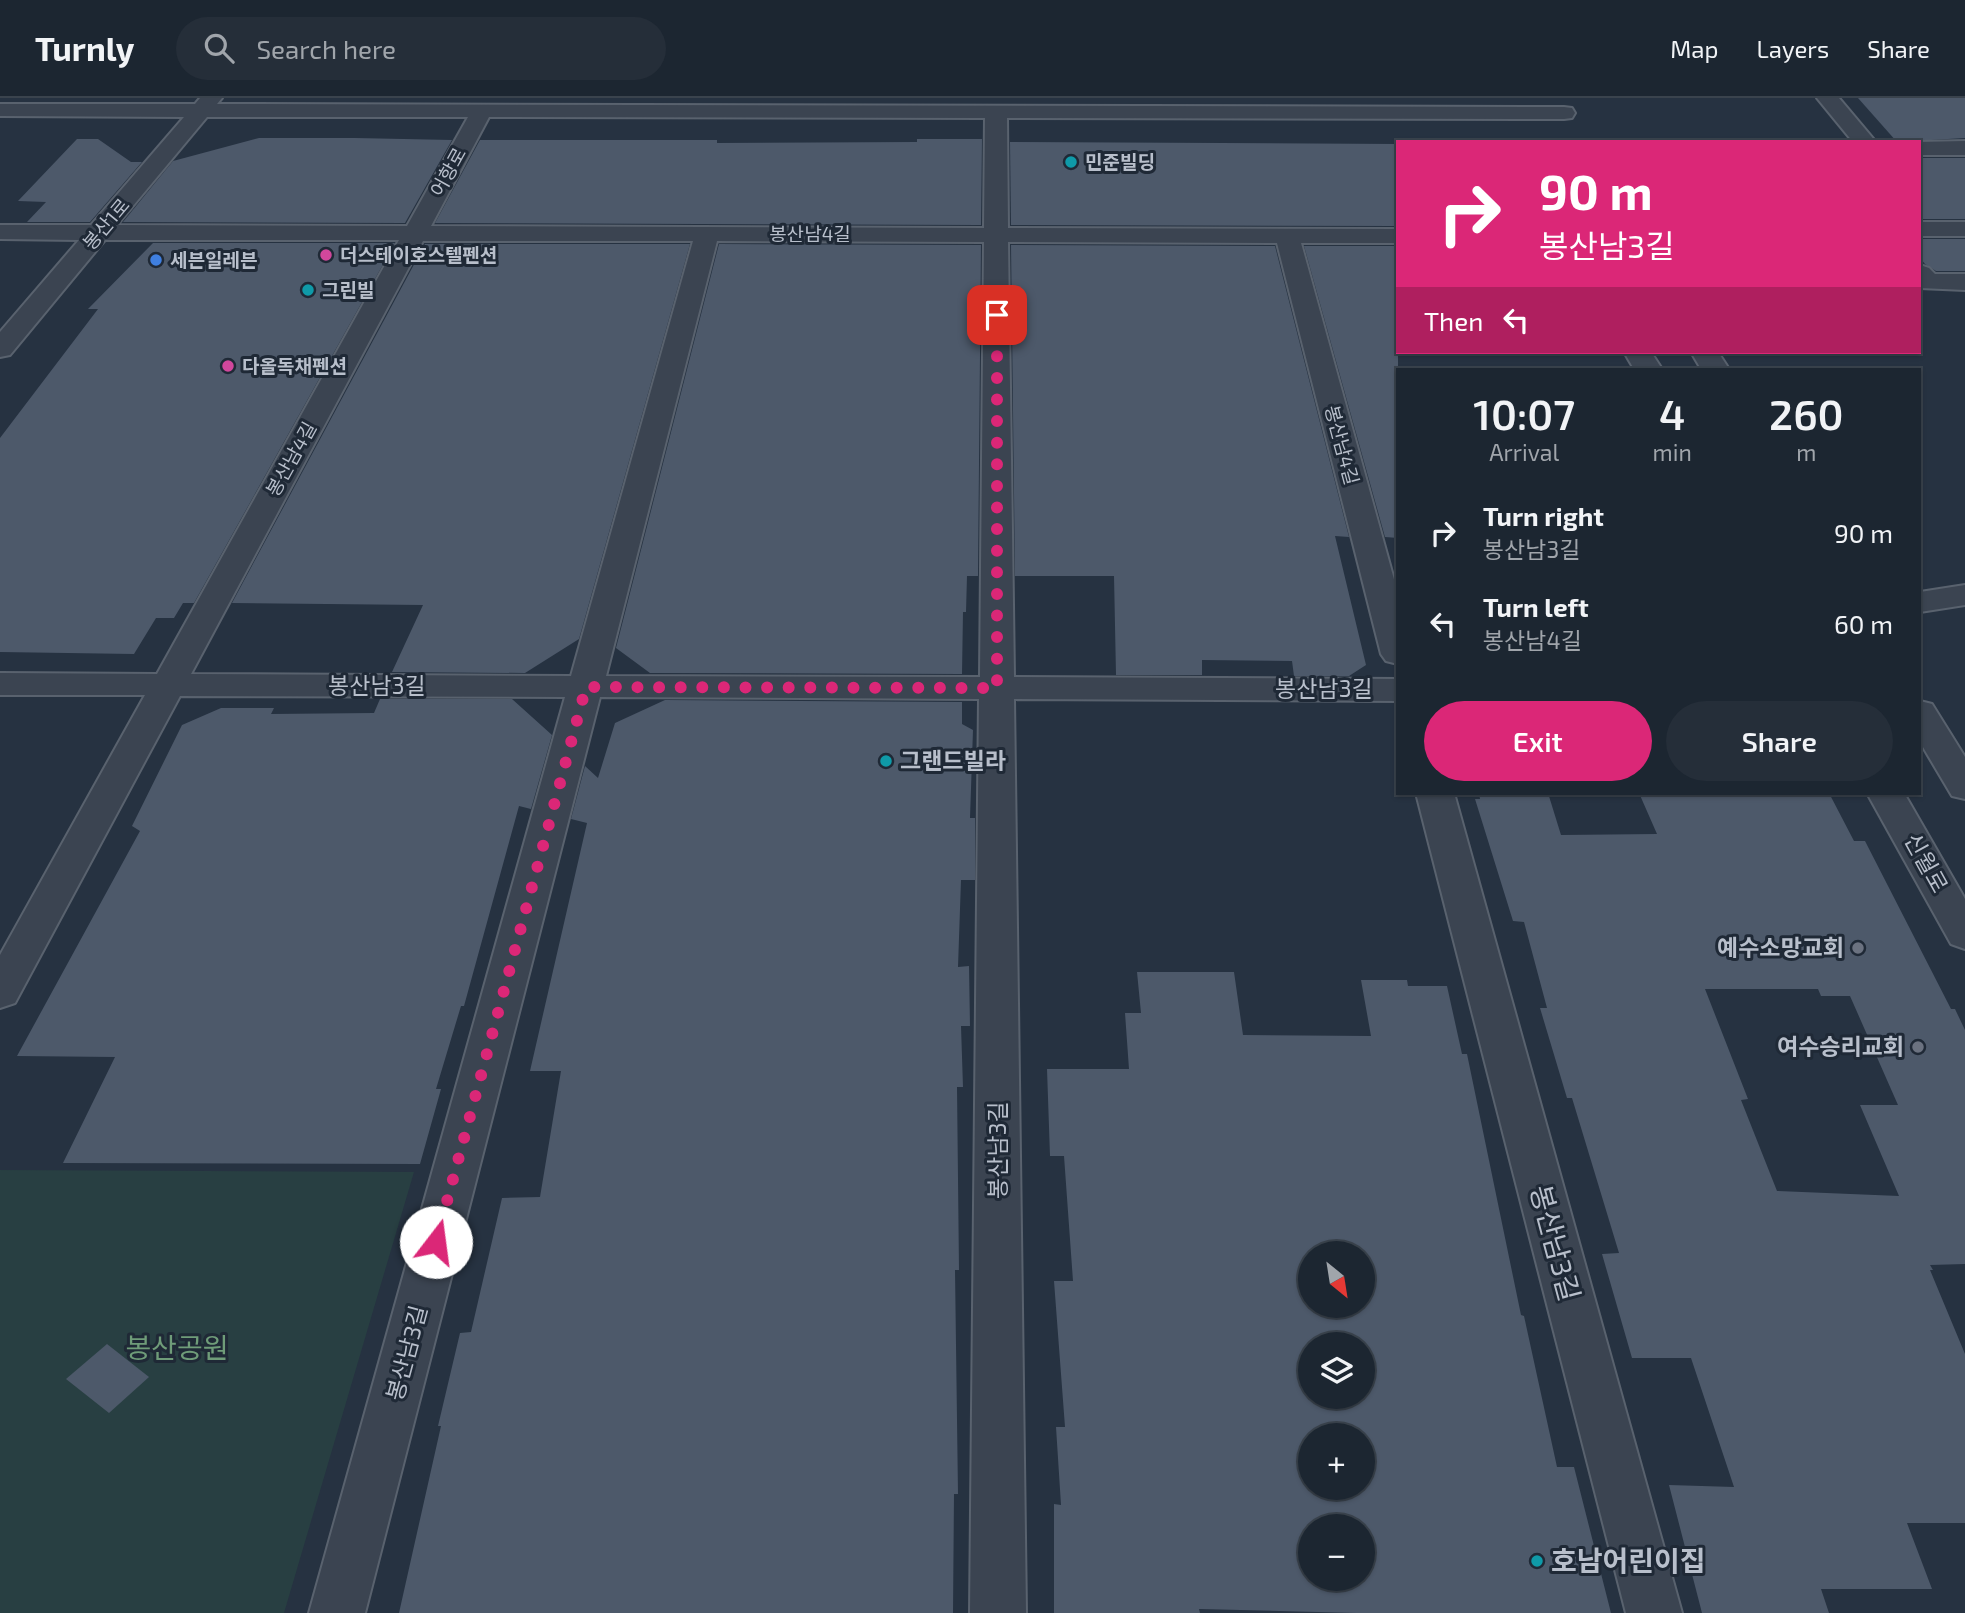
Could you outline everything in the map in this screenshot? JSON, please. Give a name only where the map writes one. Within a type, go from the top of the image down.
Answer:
[{"type":"street","points":[[1828,98],[1864,140]]},
{"type":"street","points":[[0,110],[206,104],[328,104],[482,111],[1507,115],[1559,106],[1576,132]]},
{"type":"street","name":"봉산1로","points":[[0,349],[206,104]]},
{"type":"street","name":"어항로","points":[[415,233],[482,111]]},
{"type":"street","points":[[996,113],[997,688]]},
{"type":"street","points":[[1921,148],[1963,150]]},
{"type":"street","points":[[1921,229],[1965,229]]},
{"type":"street","name":"봉산남4길","points":[[0,232],[1396,236]]},
{"type":"street","name":"봉산남4길","points":[[168,685],[415,233]]},
{"type":"street","points":[[586,687],[707,234]]},
{"type":"street","name":"봉산남4길","points":[[1287,236],[1396,646]]},
{"type":"street","points":[[1921,274],[1928,282],[1965,282]]},
{"type":"street","points":[[1921,602],[1965,595]]},
{"type":"street","name":"봉산남3길","points":[[0,684],[1396,690]]},
{"type":"street","points":[[0,992],[168,685]]},
{"type":"street","name":"봉산남3길","points":[[337,1613],[586,687]]},
{"type":"street","name":"봉산남3길","points":[[997,688],[998,1613]]},
{"type":"street","points":[[1921,713],[1961,772]]},
{"type":"street","name":"봉산남3길","points":[[1436,795],[1654,1613]]},
{"type":"street","name":"신월로","points":[[1887,795],[1965,934]]},
{"type":"green space","name":"봉산공원","points":[[0,1170],[414,1172],[284,1613],[0,1613]]},
{"type":"building","points":[[1858,98],[1965,98],[1965,138],[1895,140]]},
{"type":"building","points":[[259,138],[452,140],[405,223],[123,222],[173,161]]},
{"type":"building","points":[[77,139],[98,139],[131,162],[142,162],[90,222],[27,222],[46,202],[18,201]]},
{"type":"building","points":[[917,139],[982,139],[981,225],[435,223],[480,140],[717,140],[717,143],[917,142]]},
{"type":"building","points":[[1010,142],[1396,144],[1396,226],[1011,225]]},
{"type":"building","points":[[1921,158],[1965,158],[1965,219],[1921,219]]},
{"type":"building","points":[[1921,239],[1965,239],[1965,271],[1936,271],[1921,259]]},
{"type":"building","points":[[153,243],[395,243],[194,603],[183,603],[174,618],[156,618],[134,654],[0,652],[0,438],[98,309],[88,309]]},
{"type":"building","points":[[425,244],[690,244],[579,639],[525,673],[392,672],[423,605],[232,603]]},
{"type":"building","points":[[719,244],[981,245],[978,576],[967,576],[966,612],[963,612],[962,674],[650,673],[616,648]]},
{"type":"building","points":[[1011,245],[1275,246],[1349,537],[1335,536],[1366,665],[1349,676],[1294,676],[1292,661],[1202,660],[1202,675],[1116,675],[1114,576],[1015,576]]},
{"type":"building","points":[[1304,246],[1396,246],[1396,538],[1385,537]]},
{"type":"building","points":[[380,699],[512,699],[552,735],[531,809],[519,806],[464,1006],[461,1006],[436,1089],[441,1089],[420,1164],[63,1163],[115,1057],[17,1056],[140,831],[132,826],[182,725],[221,708],[274,708],[271,714],[374,713]]},
{"type":"building","points":[[665,700],[962,702],[962,724],[973,730],[970,818],[975,818],[975,880],[961,880],[958,967],[969,966],[970,1026],[961,1026],[963,1087],[957,1087],[959,1270],[955,1270],[958,1494],[954,1494],[953,1613],[399,1613],[460,1333],[471,1332],[502,1198],[540,1197],[561,1071],[530,1071],[587,823],[571,819],[585,766],[598,778],[615,723]]},
{"type":"building","points":[[1479,795],[1549,795],[1561,835],[1657,834],[1640,795],[1830,795],[1854,841],[1865,841],[1951,1009],[1955,1009],[1965,1030],[1965,1264],[1930,1265],[1933,1270],[1930,1270],[1965,1354],[1965,1523],[1907,1523],[1932,1589],[1821,1589],[1829,1613],[1702,1613],[1669,1485],[1734,1487],[1691,1358],[1632,1358],[1602,1254],[1619,1253],[1572,1098],[1567,1098],[1540,1008],[1547,1008],[1524,922],[1513,921],[1475,799],[1480,799]],"holes":[[[1705,989],[1818,989],[1821,996],[1850,996],[1898,1105],[1860,1105],[1899,1196],[1777,1191],[1741,1100],[1748,1099]]]},
{"type":"building","points":[[1137,972],[1234,972],[1243,1035],[1371,1036],[1361,980],[1407,980],[1408,986],[1447,986],[1462,1054],[1467,1054],[1521,1315],[1524,1316],[1557,1467],[1574,1467],[1611,1613],[1356,1613],[1199,1609],[1200,1613],[1054,1613],[1054,1504],[1061,1505],[1056,1427],[1065,1427],[1054,1281],[1073,1281],[1064,1156],[1050,1156],[1047,1069],[1129,1069],[1125,1013],[1141,1013]]},
{"type":"building","points":[[107,1344],[149,1377],[109,1413],[66,1379]]},
{"type":"place","name":"민준빌딩","points":[[1071,162]]},
{"type":"place","name":"더스테이호스텔펜션","points":[[326,255]]},
{"type":"place","name":"세븐일레븐","points":[[156,260]]},
{"type":"place","name":"그린빌","points":[[308,290]]},
{"type":"place","name":"다올독채펜션","points":[[228,366]]},
{"type":"place","name":"그랜드빌라","points":[[886,761]]},
{"type":"place","name":"예수소망교회","points":[[1858,948]]},
{"type":"place","name":"여수승리교회","points":[[1918,1047]]},
{"type":"place","name":"호남어린이집","points":[[1537,1561]]},
{"type":"route","points":[[436,1242],[586,687],[997,688],[997,315]]}]
